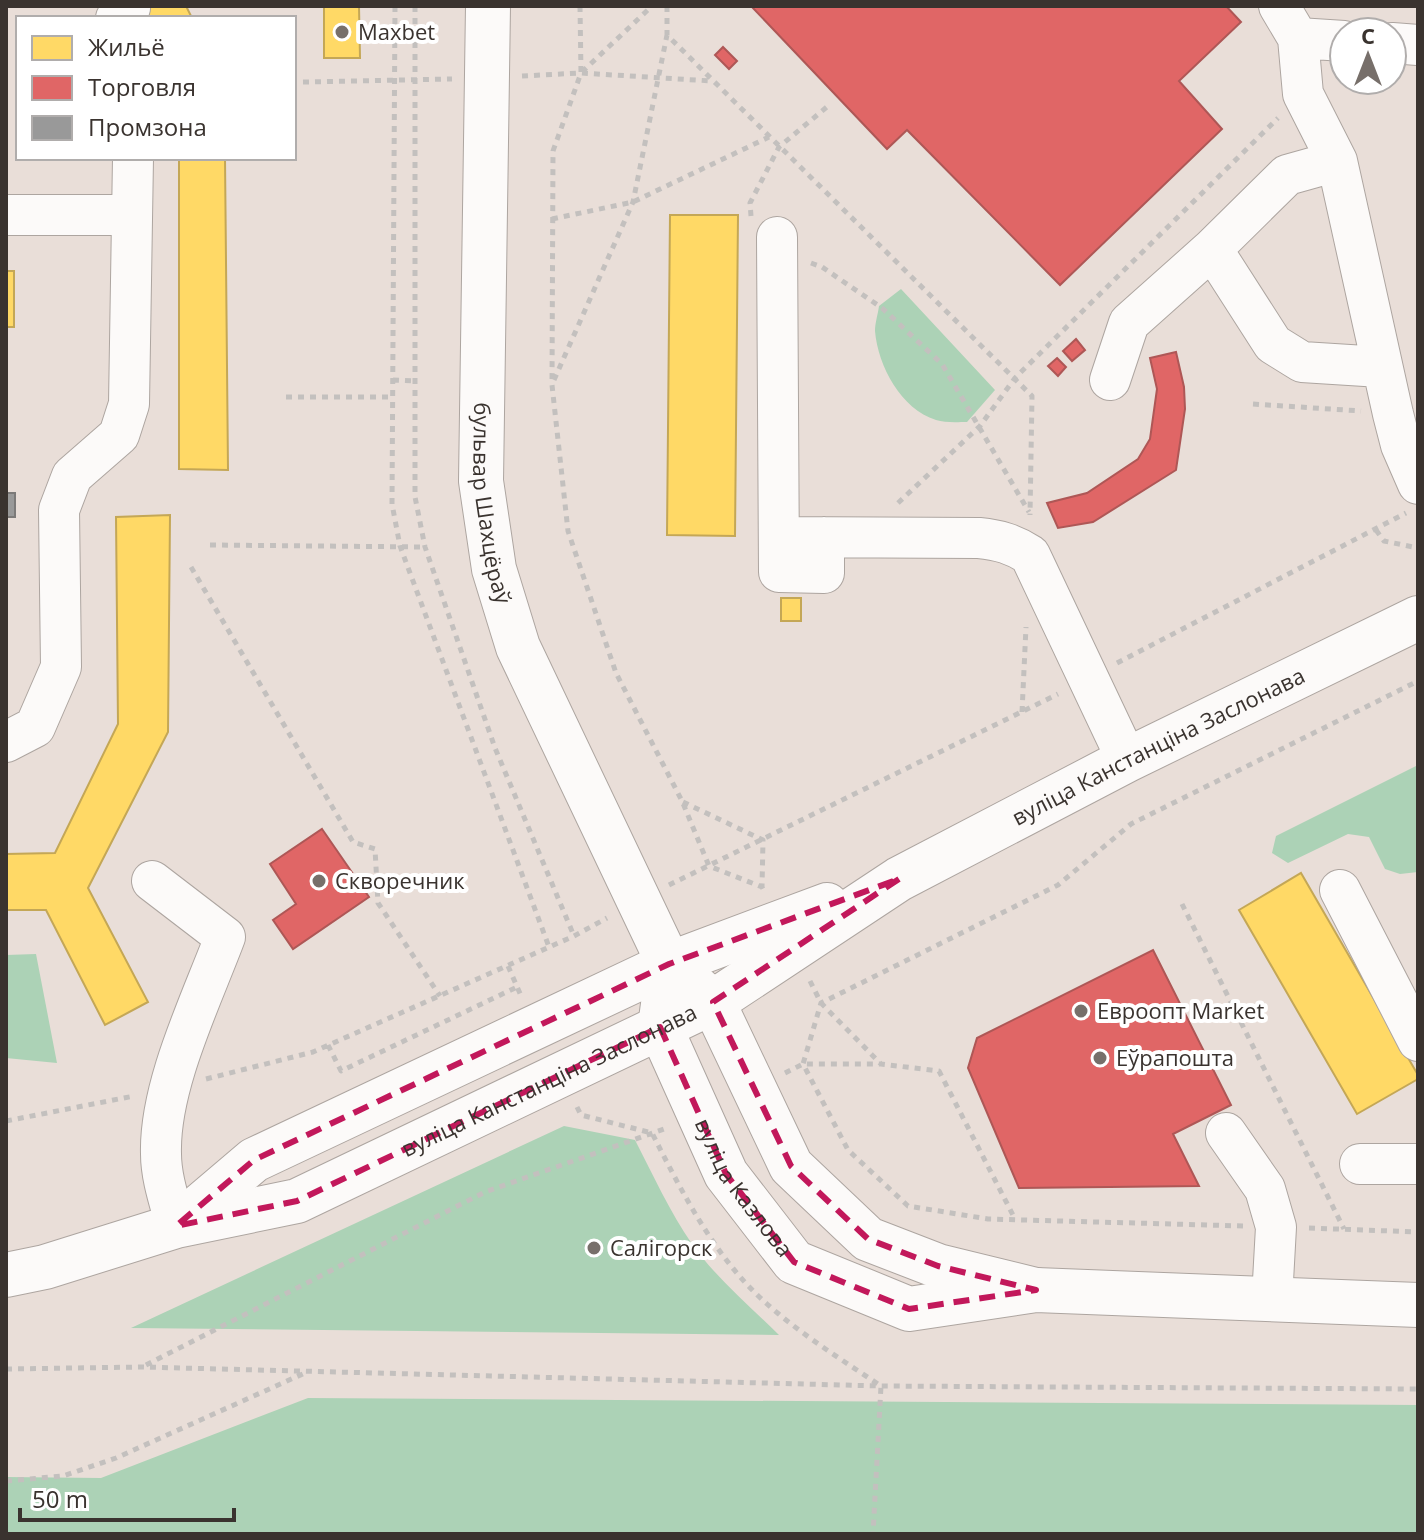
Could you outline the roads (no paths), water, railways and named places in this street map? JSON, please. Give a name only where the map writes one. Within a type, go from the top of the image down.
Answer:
[{"type":"main road","name":"бульвар Шахцёраў","points":[[488,6],[481,481],[494,569],[518,647],[669,964]]},
{"type":"main road","name":"вуліца Канстанціна Заслонава","points":[[6,1275],[45,1267],[176,1226],[297,1201],[713,1002],[899,879],[1127,760],[1418,618]]},
{"type":"main road","name":"вуліца Канстанціна Заслонава","points":[[176,1226],[254,1160],[669,964],[899,879]]},
{"type":"main road","points":[[669,964],[713,1002]]},
{"type":"main road","points":[[660,1027],[669,964]]},
{"type":"main road","name":"вуліца Казлова","points":[[713,1002],[791,1166],[868,1239],[938,1266],[1036,1290]]},
{"type":"main road","name":"вуліца Казлова","points":[[660,1027],[726,1174],[794,1262],[909,1309],[1036,1290],[1418,1305]]},
{"type":"lane","points":[[1288,22],[1328,36]]},
{"type":"lane","points":[[1288,22],[1303,94],[1337,161],[1381,367],[1401,445],[1418,484]]},
{"type":"lane","points":[[6,742],[35,727],[61,667],[59,510],[72,476],[119,435],[129,404],[133,160]]},
{"type":"lane","points":[[1110,380],[1129,323],[1212,249],[1287,175],[1337,161]]},
{"type":"lane","points":[[6,215],[132,215]]},
{"type":"lane","points":[[777,244],[779,572],[824,573],[844,537],[1007,542],[1030,555],[1127,760]]},
{"type":"lane","points":[[1212,249],[1273,344],[1302,362],[1381,367]]},
{"type":"lane","points":[[152,881],[225,937],[168,1089],[161,1155],[176,1226]]},
{"type":"lane","points":[[1340,890],[1418,1041]]},
{"type":"lane","points":[[1226,1133],[1265,1189],[1276,1227],[1272,1299]]},
{"type":"lane","points":[[1360,1164],[1418,1164]]},
{"type":"place","name":"Maxbet","points":[[342,32]]},
{"type":"place","name":"Скворечник","points":[[319,881]]},
{"type":"place","name":"Евроопт Market","points":[[1081,1011]]},
{"type":"place","name":"Еўрапошта","points":[[1100,1058]]},
{"type":"place","name":"Салігорск","points":[[594,1248]]}]
